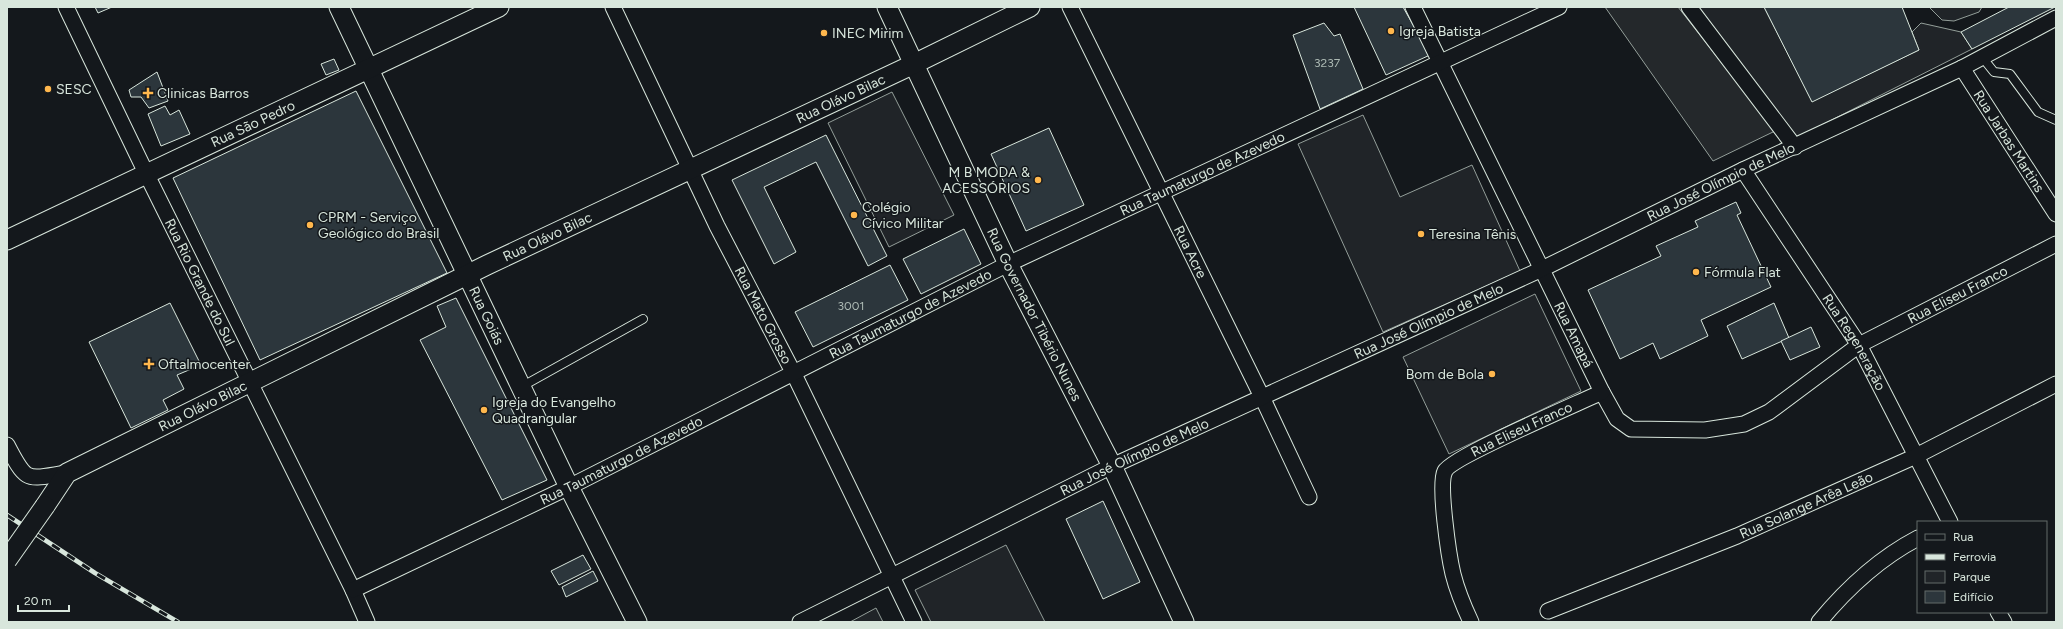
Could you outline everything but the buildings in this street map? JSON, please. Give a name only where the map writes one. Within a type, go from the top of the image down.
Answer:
[{"type":"street","name":"Rua Rio Grande do Sul","points":[[66,7],[146,174],[353,590],[367,622]]},
{"type":"street","name":"Rua Goiás","points":[[339,7],[569,487],[637,622]]},
{"type":"street","name":"Rua São Pedro","points":[[7,240],[369,70],[499,7]]},
{"type":"street","name":"Rua Mato Grosso","points":[[613,7],[692,168],[717,226],[793,372],[914,622]]},
{"type":"street","name":"Rua Governador Tibério Nunes","points":[[887,7],[1008,264],[1112,466],[1184,622]]},
{"type":"street","name":"Rua Olávo Bilac","points":[[68,473],[468,275],[914,64],[1030,7]]},
{"type":"street","name":"Rua Acre","points":[[1070,7],[1262,397],[1308,498]]},
{"type":"street","name":"Rua Amapá","points":[[1413,7],[1602,392],[1618,419],[1632,429],[1705,430],[1744,424],[1769,412],[1859,345]]},
{"type":"street","name":"Rua Taumaturgo de Azevedo","points":[[353,590],[569,487],[1008,264],[1559,7]]},
{"type":"street","points":[[1689,7],[1795,147]]},
{"type":"street","name":"Rua José Olímpio de Melo","points":[[800,622],[1112,466],[1542,269],[1743,170],[1962,68],[2056,18]]},
{"type":"street","name":"Rua Jarbas Martins","points":[[1962,68],[2056,214]]},
{"type":"street","name":"Rua Regeneração","points":[[1743,170],[1859,345],[1948,521]]},
{"type":"street","name":"Rua Eliseu Franco","points":[[1859,345],[2056,244]]},
{"type":"street","name":"Rua Solange Arêa Leão","points":[[1548,611],[1737,536],[1916,456],[2056,384]]},
{"type":"street","name":"Rua Eliseu Franco","points":[[1471,622],[1453,574],[1442,487],[1444,472],[1456,462],[1493,443],[1602,392]]},
{"type":"street","points":[[7,445],[23,473],[30,478],[68,473]]},
{"type":"street","points":[[7,560],[68,473]]},
{"type":"street","points":[[1819,622],[1850,587],[1872,567],[1894,551],[1917,539]]},
{"type":"street","points":[[1999,613],[2004,622]]},
{"type":"lane","points":[[1982,57],[1994,72],[2010,74],[2038,112],[2056,120]]},
{"type":"lane","points":[[522,387],[643,319]]},
{"type":"green space","points":[[1696,7],[1764,7],[1812,101],[1919,50],[1912,32],[1921,23],[1961,32],[1972,49],[1796,138]]},
{"type":"green space","points":[[1929,7],[1982,7],[1979,12],[1954,21],[1942,20]]},
{"type":"green space","points":[[892,92],[954,215],[889,247],[828,123]]},
{"type":"green space","name":"Teresina Tênis","points":[[1363,115],[1400,197],[1472,165],[1520,271],[1383,332],[1298,144]]},
{"type":"green space","name":"Bom de Bola","points":[[1535,294],[1581,391],[1449,454],[1403,357]]},
{"type":"green space","points":[[1006,545],[1045,622],[931,622],[915,590]]},
{"type":"green space","points":[[876,608],[883,622],[850,622]]},
{"type":"shaded area","points":[[1605,7],[1678,7],[1775,131],[1713,161]]},
{"type":"railway","points":[[7,515],[95,573],[178,622]]},
{"type":"place","name":"Igreja Batista","points":[[1391,31]]},
{"type":"place","name":"INEC Mirim","points":[[824,33]]},
{"type":"place","name":"SESC","points":[[48,89]]},
{"type":"place","name":"Clinicas Barros","points":[[148,93]]},
{"type":"place","name":"M B MODA & ACESSÓRIOS","points":[[1038,180]]},
{"type":"place","name":"Colégio Cívico Militar","points":[[854,215]]},
{"type":"place","name":"CPRM - Serviço Geológico do Brasil","points":[[310,225]]},
{"type":"place","name":"Teresina Tênis","points":[[1421,234]]},
{"type":"place","name":"Fórmula Flat","points":[[1696,272]]},
{"type":"place","name":"Oftalmocenter","points":[[149,364]]},
{"type":"place","name":"Bom de Bola","points":[[1492,374]]},
{"type":"place","name":"Igreja do Evangelho Quadrangular","points":[[484,410]]}]
